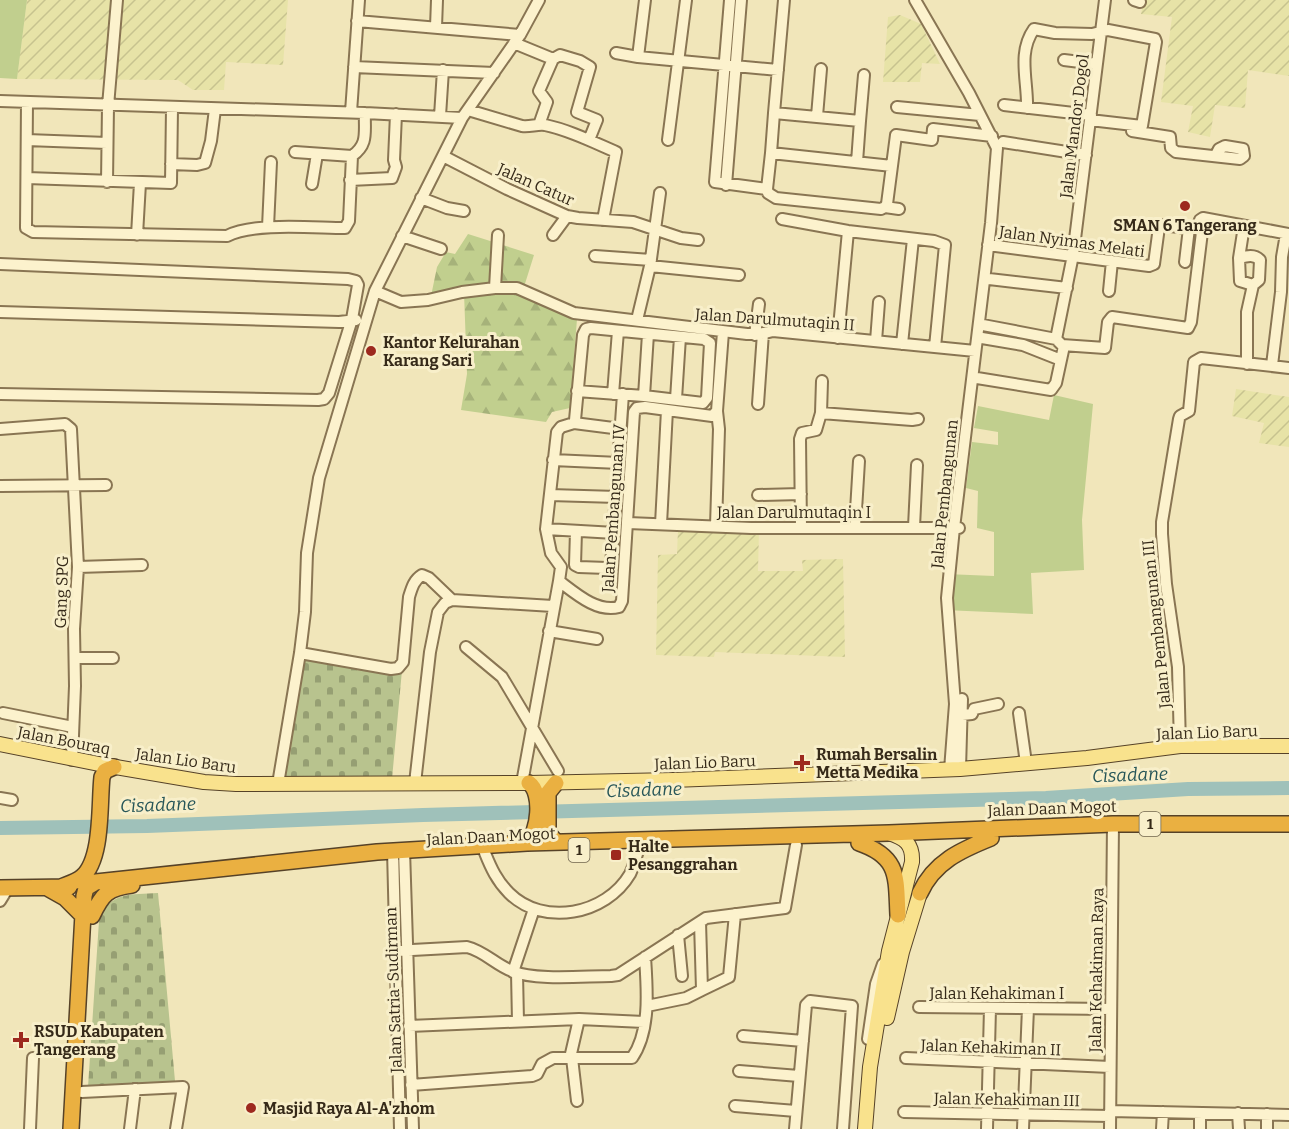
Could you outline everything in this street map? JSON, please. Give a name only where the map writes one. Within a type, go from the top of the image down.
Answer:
[{"type":"highway","points":[[61,887],[81,878],[87,872],[95,853],[103,773],[118,767]]},
{"type":"highway","points":[[527,843],[547,833],[542,784]]},
{"type":"highway","name":"Jalan Daan Mogot","points":[[3,892],[43,887],[92,889],[116,878],[527,843],[547,833],[908,843],[1228,822],[1289,824]]},
{"type":"highway","name":"Jalan Daan Mogot","points":[[87,915],[105,895],[116,888],[398,854],[639,848],[789,841],[889,833],[1113,828],[1289,832]]},
{"type":"highway","points":[[920,893],[926,880],[938,867],[962,850],[991,838]]},
{"type":"highway","points":[[859,843],[880,852],[891,865],[896,883],[898,915]]},
{"type":"highway","points":[[95,853],[102,870],[116,878]]},
{"type":"highway","points":[[43,887],[65,897],[87,915]]},
{"type":"highway","points":[[71,1129],[87,915],[92,889]]},
{"type":"highway","points":[[80,1129],[87,915]]},
{"type":"main road","name":"Jalan Bouraq","points":[[0,744],[72,760],[118,767]]},
{"type":"main road","name":"Jalan Lio Baru","points":[[118,767],[220,784],[542,784],[955,769],[1087,758],[1180,746],[1289,746]]},
{"type":"main road","name":"Jalan Daan Mogot","points":[[889,833],[908,843]]},
{"type":"main road","points":[[865,1129],[870,1067],[889,951],[912,862],[912,850],[908,843]]},
{"type":"main road","points":[[874,1129],[880,1057],[890,1005],[907,933],[920,893]]},
{"type":"street","points":[[107,182],[108,106],[117,0]]},
{"type":"street","points":[[351,112],[359,0]]},
{"type":"street","points":[[436,27],[437,0]]},
{"type":"street","points":[[279,784],[300,653],[305,612],[307,553],[319,478],[375,291],[465,114],[517,39],[538,0]]},
{"type":"street","points":[[638,57],[645,0]]},
{"type":"street","points":[[668,140],[686,0]]},
{"type":"street","points":[[730,0],[730,65]]},
{"type":"street","points":[[741,0],[715,182],[767,189]]},
{"type":"street","points":[[784,0],[768,193],[776,198],[898,209]]},
{"type":"street","points":[[915,0],[1003,142],[994,223]]},
{"type":"street","points":[[923,0],[997,148],[994,223]]},
{"type":"street","name":"Jalan Mandor Dogol","points":[[977,378],[1051,390],[1056,383],[1061,360],[1060,342],[1105,0]]},
{"type":"street","points":[[357,21],[436,27],[517,39],[553,59]]},
{"type":"street","points":[[1027,108],[1028,88],[1023,57],[1034,29],[1092,34],[1108,30],[1156,39],[1142,126],[1090,120]]},
{"type":"street","points":[[616,53],[778,70]]},
{"type":"street","points":[[539,125],[547,102],[539,91],[553,59],[560,55],[580,61],[590,67],[577,112],[597,120],[589,140]]},
{"type":"street","points":[[1064,60],[1096,64]]},
{"type":"street","points":[[354,67],[494,73]]},
{"type":"street","points":[[817,116],[821,69]]},
{"type":"street","points":[[440,116],[443,70]]},
{"type":"street","points":[[857,162],[864,75]]},
{"type":"street","points":[[0,102],[440,116],[465,114],[522,126],[539,125],[589,140],[616,152],[603,220]]},
{"type":"street","points":[[27,102],[26,226],[30,231],[227,236],[233,232],[268,227],[345,228],[349,220],[352,156]]},
{"type":"street","points":[[1004,105],[1165,135],[1170,137],[1171,148],[1176,152],[1212,157],[1216,155]]},
{"type":"street","points":[[897,107],[980,115]]},
{"type":"street","points":[[27,178],[171,183],[172,108]]},
{"type":"street","points":[[171,164],[206,163],[215,109]]},
{"type":"street","points":[[774,112],[860,121]]},
{"type":"street","points":[[295,152],[352,156],[361,149],[364,142],[365,113]]},
{"type":"street","points":[[350,180],[392,178],[396,168],[394,160],[396,114]]},
{"type":"street","points":[[885,207],[896,135],[932,140],[933,129],[992,136]]},
{"type":"street","points":[[27,140],[107,143]]},
{"type":"street","points":[[1003,142],[1086,154]]},
{"type":"street","points":[[771,153],[892,166]]},
{"type":"street","points":[[312,184],[317,154]]},
{"type":"street","name":"Jalan Catur","points":[[443,156],[507,189],[567,216],[633,222],[681,238],[698,240]]},
{"type":"street","points":[[268,227],[271,162]]},
{"type":"street","points":[[137,235],[140,183]]},
{"type":"street","points":[[637,320],[656,230],[660,193]]},
{"type":"street","points":[[421,198],[464,211]]},
{"type":"street","points":[[553,236],[567,216]]},
{"type":"street","name":"Jalan Nyimas Melati","points":[[991,245],[1152,266],[1159,227],[1164,225],[1193,229],[1201,218],[1288,234]]},
{"type":"street","points":[[782,219],[848,231],[934,241],[945,245],[935,347]]},
{"type":"street","name":"Jalan Pembangunan","points":[[955,769],[962,716],[954,615],[957,528],[975,351],[994,223]]},
{"type":"street","points":[[1244,226],[1239,258],[1240,281],[1253,285]]},
{"type":"street","points":[[983,325],[1060,342],[1105,348],[1108,322],[1112,317],[1188,328],[1196,290],[1202,232],[1193,229],[1185,262]]},
{"type":"street","points":[[837,338],[848,231]]},
{"type":"street","points":[[1272,365],[1283,317],[1282,257],[1288,234]]},
{"type":"street","points":[[495,288],[498,235]]},
{"type":"street","points":[[402,236],[441,249]]},
{"type":"street","points":[[902,344],[913,238]]},
{"type":"street","name":"Jalan Pembangunan","points":[[955,769],[956,704],[947,598],[982,338],[991,245]]},
{"type":"street","points":[[595,256],[739,275]]},
{"type":"street","points":[[1239,258],[1248,256],[1257,257],[1260,260],[1259,280],[1253,285],[1247,312],[1246,364],[1289,368]]},
{"type":"street","points":[[1109,291],[1112,261]]},
{"type":"street","points":[[0,264],[353,280],[358,285],[352,319],[329,393],[324,399],[0,394]]},
{"type":"street","points":[[989,279],[1067,288]]},
{"type":"street","name":"Jalan Darulmutaqin II","points":[[375,291],[401,302],[495,288],[517,288],[574,313],[723,332],[759,334],[773,331],[975,351]]},
{"type":"street","points":[[876,341],[879,302]]},
{"type":"street","points":[[758,404],[759,304]]},
{"type":"street","points":[[0,312],[339,322],[352,319],[366,323]]},
{"type":"street","points":[[574,423],[577,392],[584,331],[591,328],[706,340],[711,346],[706,401],[701,404],[676,399],[577,392]]},
{"type":"street","points":[[576,531],[575,565],[606,568],[612,564],[621,429],[618,394],[618,331]]},
{"type":"street","points":[[716,526],[719,429],[717,411],[723,332]]},
{"type":"street","points":[[644,396],[648,334]]},
{"type":"street","points":[[676,399],[680,337]]},
{"type":"street","points":[[982,338],[1023,345],[1061,360]]},
{"type":"street","name":"Jalan Pembangunan III","points":[[1180,746],[1178,667],[1166,584],[1162,522],[1179,419],[1189,411],[1194,362],[1201,358],[1246,364]]},
{"type":"street","points":[[801,527],[801,439],[802,433],[816,430],[821,413],[822,381]]},
{"type":"street","name":"Jalan Pembangunan IV","points":[[559,581],[595,605],[613,609],[619,607],[622,601],[628,523],[634,412],[637,408],[645,407],[712,416],[717,411]]},
{"type":"street","points":[[661,524],[667,410]]},
{"type":"street","points":[[821,413],[918,419]]},
{"type":"street","points":[[542,784],[532,726],[561,567],[551,553],[546,529],[558,430],[563,425],[574,423],[621,429]]},
{"type":"street","name":"Gang SPG","points":[[0,429],[69,426],[78,567],[72,760]]},
{"type":"street","points":[[553,460],[619,463]]},
{"type":"street","points":[[855,527],[859,461]]},
{"type":"street","points":[[914,527],[916,465]]},
{"type":"street","points":[[0,486],[106,485]]},
{"type":"street","points":[[758,495],[801,494]]},
{"type":"street","points":[[550,495],[616,497]]},
{"type":"street","name":"Jalan Darulmutaqin I","points":[[628,523],[957,528]]},
{"type":"street","points":[[546,529],[615,533]]},
{"type":"street","points":[[78,567],[142,565]]},
{"type":"street","points":[[300,653],[391,669],[398,668],[403,662],[409,597],[417,578],[423,575],[429,578],[452,600]]},
{"type":"street","points":[[415,783],[430,652],[438,612],[445,603],[452,600],[553,606]]},
{"type":"street","points":[[549,631],[597,639]]},
{"type":"street","points":[[466,646],[502,677],[532,726],[542,784]]},
{"type":"street","points":[[75,658],[113,658]]},
{"type":"street","points":[[962,716],[972,714],[974,708],[998,704]]},
{"type":"street","points":[[3,712],[73,727]]},
{"type":"street","points":[[1019,713],[1026,763]]},
{"type":"street","points":[[0,798],[12,800]]},
{"type":"street","name":"Jalan Kehakiman Raya","points":[[1110,1129],[1113,828]]},
{"type":"street","points":[[394,951],[467,947],[477,950],[498,965],[515,972],[544,976],[610,976],[624,972],[700,921],[713,916],[785,908],[787,905],[789,841]]},
{"type":"street","points":[[485,853],[495,876],[510,894],[534,909],[559,913],[587,909],[611,896],[630,874],[639,848]]},
{"type":"street","name":"Jalan Satria-Sudirman","points":[[398,854],[407,950],[413,1129]]},
{"type":"street","name":"Jalan Satria-Sudirman","points":[[398,854],[394,951],[400,1129]]},
{"type":"street","points":[[518,1021],[515,972],[534,909]]},
{"type":"street","points":[[647,1006],[686,998],[729,977],[735,914]]},
{"type":"street","points":[[700,921],[702,990]]},
{"type":"street","points":[[678,935],[682,976]]},
{"type":"street","points":[[859,1129],[874,998],[879,973],[889,951]]},
{"type":"street","points":[[411,1085],[531,1076],[537,1074],[542,1064],[553,1058],[632,1058],[637,1051],[647,1006],[645,957]]},
{"type":"street","points":[[795,1129],[806,1005],[810,1001],[852,1006],[843,1129]]},
{"type":"street","name":"Jalan Kehakiman I","points":[[919,1007],[1111,1009]]},
{"type":"street","points":[[987,1129],[990,1008]]},
{"type":"street","points":[[1023,1129],[1028,1008]]},
{"type":"street","points":[[409,1026],[579,1019],[644,1022]]},
{"type":"street","points":[[577,1101],[571,1058],[579,1019]]},
{"type":"street","points":[[743,1036],[803,1041]]},
{"type":"street","points":[[30,1129],[33,1058]]},
{"type":"street","name":"Jalan Kehakiman II","points":[[906,1058],[1110,1067]]},
{"type":"street","points":[[739,1071],[799,1076]]},
{"type":"street","points":[[82,1092],[183,1087],[176,1129]]},
{"type":"street","points":[[130,1129],[135,1089]]},
{"type":"street","points":[[735,1106],[796,1111]]},
{"type":"street","name":"Jalan Kehakiman III","points":[[904,1112],[988,1115],[1163,1112],[1289,1115]]},
{"type":"street","points":[[1162,1129],[1163,1112]]},
{"type":"street","points":[[1200,1113],[1200,1129]]},
{"type":"street","points":[[1238,1113],[1239,1129]]},
{"type":"street","points":[[1267,1114],[1267,1129]]},
{"type":"shaded area","points":[[27,0],[288,0],[283,65],[226,62],[224,90],[193,90],[178,80],[17,79]]},
{"type":"shaded area","points":[[1144,0],[1289,0],[1289,76],[1248,70],[1245,108],[1215,105],[1210,137],[1188,132],[1193,106],[1161,102],[1172,17],[1141,14]]},
{"type":"shaded area","points":[[900,15],[921,24],[940,64],[922,63],[920,82],[883,82],[888,17]]},
{"type":"shaded area","points":[[1236,389],[1289,397],[1289,447],[1259,443],[1264,423],[1232,416]]},
{"type":"shaded area","points":[[678,529],[759,530],[758,571],[803,571],[802,560],[843,559],[845,657],[715,652],[714,657],[656,655],[658,555],[677,554]]},
{"type":"green space","points":[[0,0],[27,0],[17,79],[0,78]]},
{"type":"green space","points":[[468,234],[534,255],[523,290],[577,319],[570,408],[552,412],[546,422],[461,410],[467,374],[464,293],[430,301],[437,267],[446,252],[455,254]]},
{"type":"green space","points":[[1054,395],[1093,404],[1082,520],[1084,570],[1031,573],[1033,614],[944,610],[946,574],[994,576],[994,532],[977,528],[978,491],[966,488],[972,442],[998,445],[998,432],[974,428],[978,406],[1049,420]]},
{"type":"green space","points":[[304,650],[402,670],[392,779],[281,785]]},
{"type":"green space","points":[[158,893],[175,1081],[88,1087],[99,921],[103,911],[115,899],[122,896]]},
{"type":"waterway","name":"Cisadane","points":[[0,828],[147,826],[423,815],[1046,798],[1188,789],[1289,788]]},
{"type":"place","name":"SMAN 6 Tangerang","points":[[1185,206]]},
{"type":"place","name":"Kantor Kelurahan Karang Sari","points":[[371,351]]},
{"type":"place","name":"Rumah Bersalin Metta Medika","points":[[802,763]]},
{"type":"place","name":"Halte Pesanggrahan","points":[[616,855]]},
{"type":"place","name":"RSUD Kabupaten Tangerang","points":[[21,1040]]},
{"type":"place","name":"Masjid Raya Al-A'zhom","points":[[251,1108]]}]
